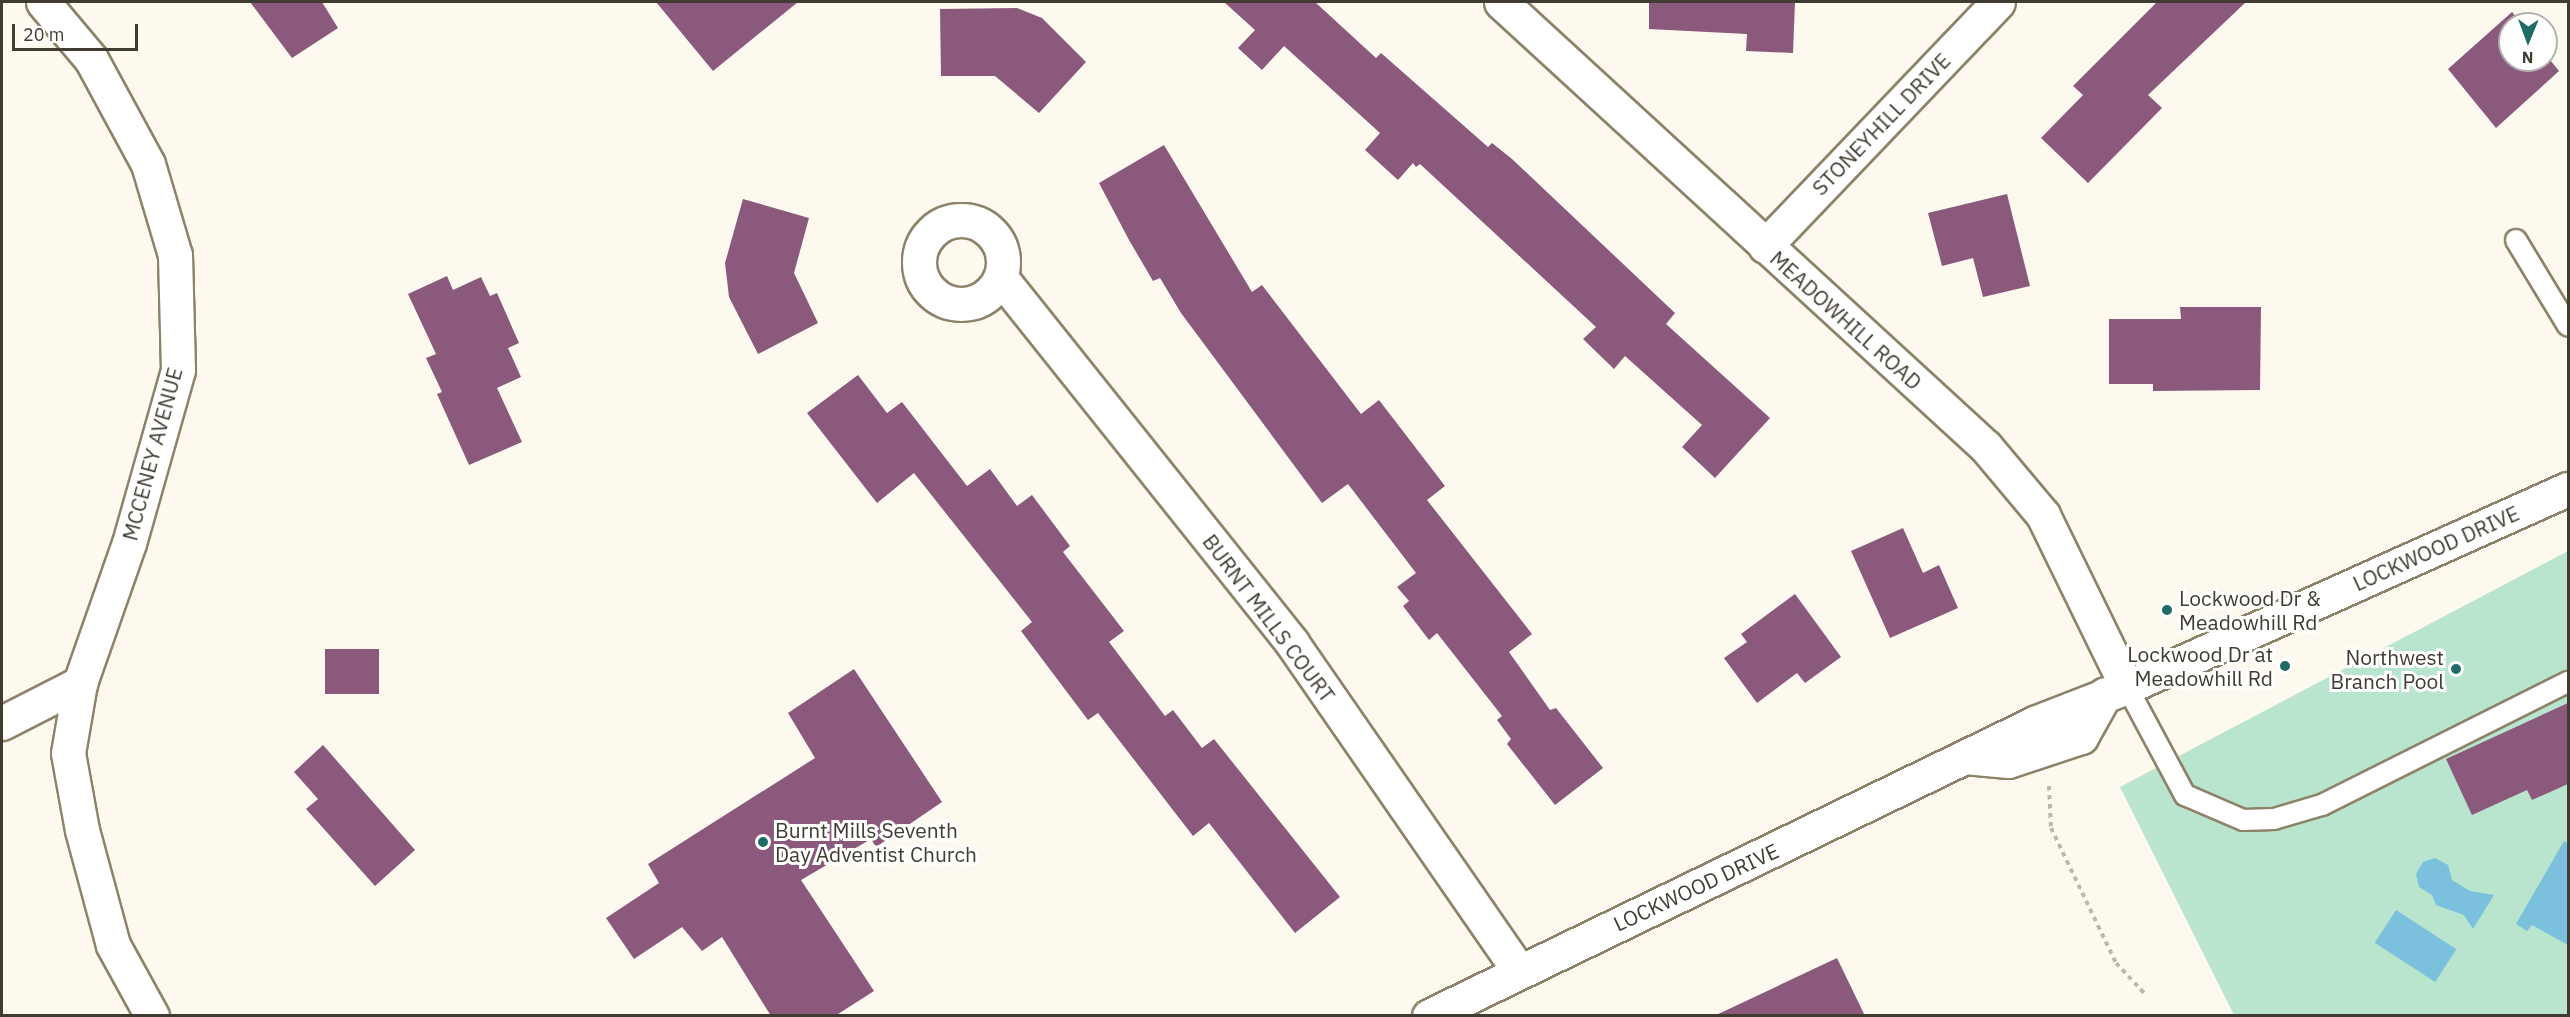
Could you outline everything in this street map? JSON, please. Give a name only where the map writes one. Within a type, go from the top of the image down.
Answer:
[{"type":"street","name":"MCCENEY AVENUE","points":[[43,2],[91,59],[148,164],[175,255],[177,370],[129,543],[80,683],[68,753],[82,830],[113,945],[152,1016]]},
{"type":"street","name":"MEADOWHILL ROAD","points":[[1502,2],[1986,447],[2043,515],[2116,690]]},
{"type":"street","name":"STONEYHILL DRIVE","points":[[1765,246],[1998,2]]},
{"type":"street","name":"BURNT MILLS COURT","points":[[1001,278],[1292,643],[1519,970]]},
{"type":"street","name":"LOCKWOOD DRIVE","points":[[1429,1016],[1519,970],[1962,757],[2008,761],[2081,737],[2116,690],[2568,489]]},
{"type":"street","points":[[2,723],[80,683]]},
{"type":"lane","points":[[2516,240],[2568,326]]},
{"type":"lane","points":[[2116,690],[2186,795],[2214,811],[2243,820],[2274,819],[2322,805],[2568,682]]},
{"type":"path","points":[[2048,773],[2051,828],[2116,963],[2144,993]]},
{"type":"green space","name":"Northwest Branch Pool","points":[[2568,551],[2568,1015],[2234,1015],[2120,787]]},
{"type":"water","points":[[2564,841],[2568,844],[2568,945],[2532,925],[2527,931],[2516,924]]},
{"type":"water","points":[[2435,858],[2448,865],[2452,880],[2470,891],[2494,895],[2473,929],[2464,915],[2436,905],[2432,895],[2419,887],[2416,874],[2423,862]]},
{"type":"water","points":[[2396,910],[2456,949],[2435,982],[2375,943]]},
{"type":"building","points":[[250,2],[322,2],[338,28],[292,58]]},
{"type":"building","points":[[656,2],[798,2],[713,71]]},
{"type":"building","points":[[1224,2],[1315,2],[1376,58],[1381,53],[1488,147],[1492,143],[1512,159],[1675,313],[1666,324],[1770,418],[1715,478],[1682,447],[1702,425],[1625,356],[1614,369],[1583,339],[1596,327],[1420,164],[1416,167],[1413,163],[1398,180],[1365,150],[1380,133],[1284,46],[1262,70],[1238,48],[1255,30]]},
{"type":"building","points":[[1649,2],[1795,2],[1793,53],[1746,51],[1747,34],[1649,29]]},
{"type":"building","points":[[2157,2],[2246,2],[2148,95],[2162,108],[2088,183],[2041,138],[2083,95],[2073,86]]},
{"type":"building","points":[[1017,8],[1042,18],[1086,62],[1039,113],[995,76],[941,76],[940,9]]},
{"type":"building","points":[[2498,24],[2498,72],[2558,72],[2496,128],[2448,69]]},
{"type":"building","points":[[1164,145],[1252,292],[1262,285],[1361,414],[1379,400],[1445,486],[1427,500],[1532,634],[1509,652],[1550,710],[1556,708],[1603,768],[1555,805],[1507,744],[1511,739],[1497,720],[1502,716],[1437,633],[1429,640],[1403,606],[1409,601],[1397,587],[1416,573],[1348,484],[1322,503],[1181,313],[1160,278],[1153,281],[1099,183]]},
{"type":"building","points":[[2007,194],[2030,286],[1983,297],[1973,258],[1942,266],[1928,213]]},
{"type":"building","points":[[743,199],[809,218],[794,273],[818,323],[758,354],[729,297],[725,263]]},
{"type":"building","points":[[447,276],[453,290],[481,277],[490,296],[497,293],[519,343],[508,348],[521,377],[497,388],[522,442],[469,465],[437,394],[442,392],[426,358],[436,354],[408,294]]},
{"type":"building","points":[[2180,307],[2261,307],[2260,390],[2153,391],[2153,384],[2109,384],[2109,319],[2181,319]]},
{"type":"building","points":[[858,375],[887,413],[902,402],[967,486],[990,469],[1017,506],[1032,495],[1070,546],[1063,552],[1124,631],[1109,642],[1165,716],[1173,710],[1202,748],[1214,739],[1340,897],[1295,933],[1209,823],[1193,836],[1098,713],[1088,720],[1021,631],[1032,622],[914,473],[877,503],[807,413]]},
{"type":"building","points":[[1903,528],[1923,573],[1939,565],[1958,608],[1890,638],[1851,551]]},
{"type":"building","points":[[1795,594],[1841,657],[1805,683],[1797,673],[1757,703],[1724,658],[1747,642],[1741,634]]},
{"type":"building","points":[[325,649],[379,649],[379,694],[325,694]]},
{"type":"building","name":"Burnt Mills Seventh Day Adventist Church","points":[[854,669],[942,802],[876,847],[871,839],[801,880],[874,991],[835,1016],[771,1016],[722,937],[702,951],[682,927],[634,959],[606,918],[659,883],[648,864],[815,758],[788,713]]},
{"type":"building","points":[[2568,703],[2568,784],[2532,800],[2527,790],[2472,815],[2446,759]]},
{"type":"building","points":[[323,745],[415,850],[375,886],[306,809],[318,799],[294,772]]},
{"type":"building","points":[[1837,958],[1865,1016],[1714,1016]]},
{"type":"place","name":"Lockwood Dr & Meadowhill Rd","points":[[2167,610]]},
{"type":"place","name":"Lockwood Dr at Meadowhill Rd","points":[[2285,666]]},
{"type":"place","name":"Northwest Branch Pool","points":[[2456,669]]},
{"type":"place","name":"Burnt Mills Seventh Day Adventist Church","points":[[763,842]]}]
